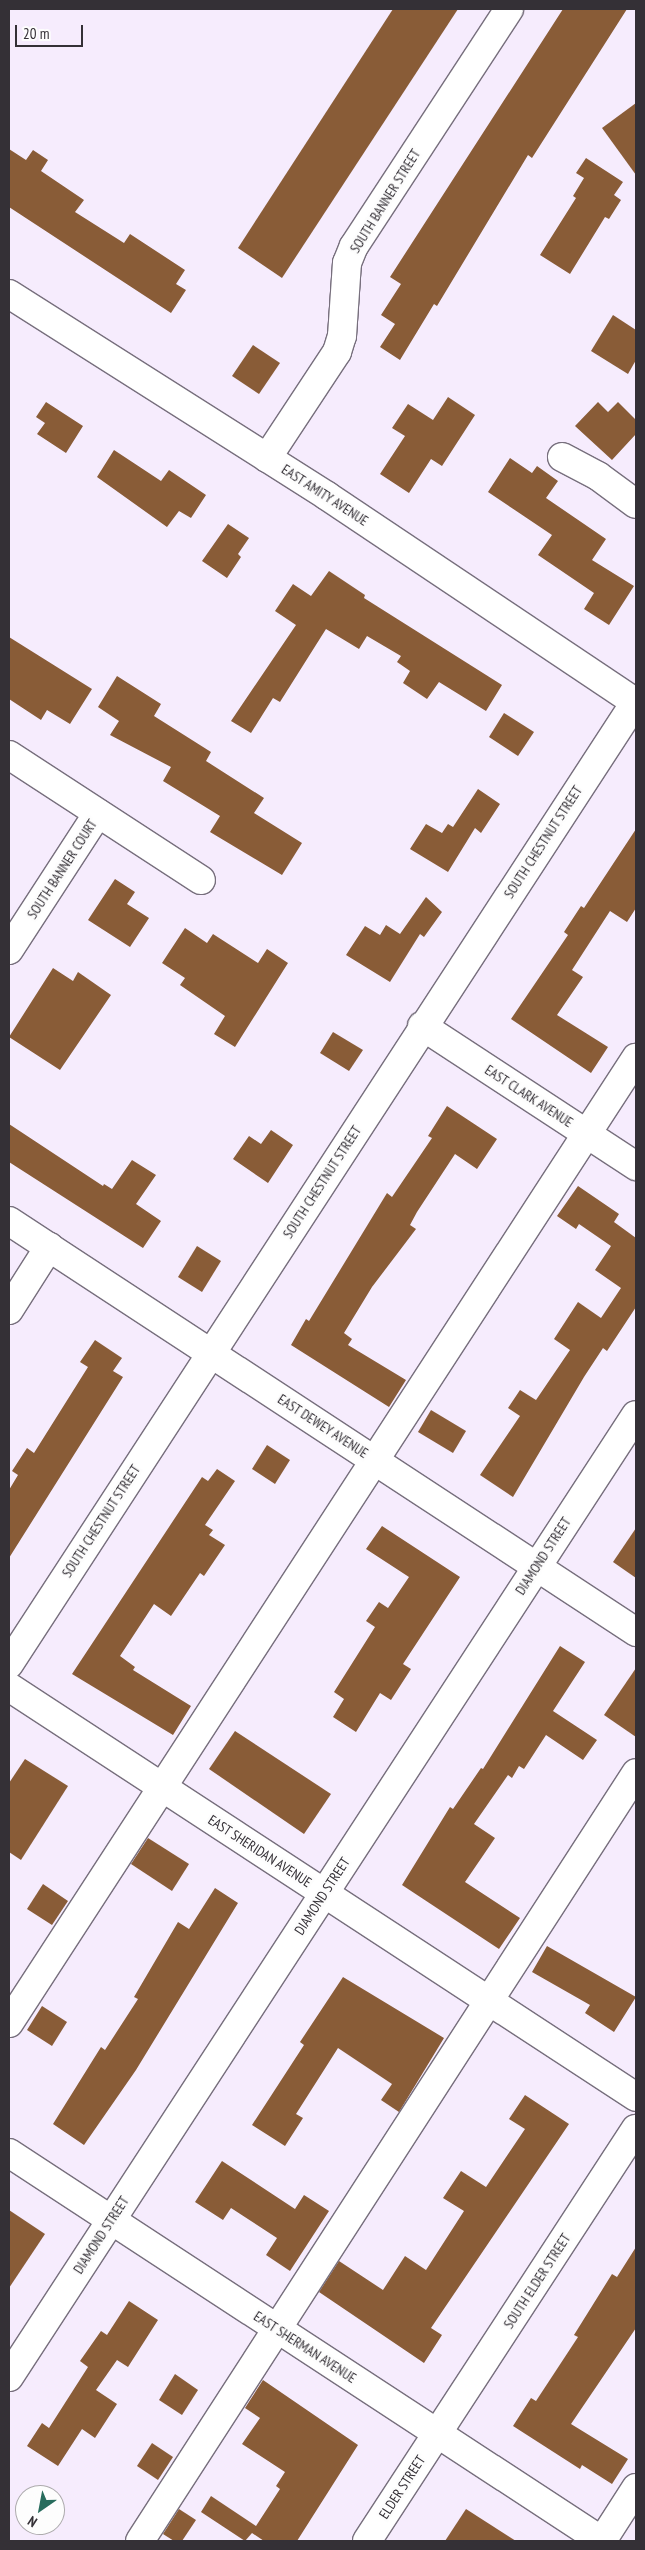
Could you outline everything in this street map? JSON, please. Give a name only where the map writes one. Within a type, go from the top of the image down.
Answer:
[{"type":"street","name":"SOUTH BANNER STREET","points":[[267,458],[337,352],[342,336],[347,263],[354,246],[509,9]]},
{"type":"street","name":"EAST AMITY AVENUE","points":[[9,294],[267,458],[636,702]]},
{"type":"street","points":[[562,457],[598,476],[636,504]]},
{"type":"street","name":"SOUTH CHESTNUT STREET","points":[[9,1664],[422,1026],[636,702]]},
{"type":"street","name":"SOUTH BANNER COURT","points":[[9,755],[201,880]]},
{"type":"street","name":"SOUTH BANNER COURT","points":[[9,950],[98,813]]},
{"type":"street","name":"EAST CLARK AVENUE","points":[[422,1026],[636,1166]]},
{"type":"street","points":[[9,2023],[164,1789],[636,1058]]},
{"type":"street","name":"EAST DEWEY AVENUE","points":[[9,1221],[636,1632]]},
{"type":"street","points":[[9,1310],[49,1247]]},
{"type":"street","name":"DIAMOND STREET","points":[[9,2377],[636,1415]]},
{"type":"street","name":"EAST SHERIDAN AVENUE","points":[[9,1687],[636,2097]]},
{"type":"street","points":[[140,2541],[636,1773]]},
{"type":"street","name":"SOUTH ELDER STREET","points":[[437,2433],[636,2129]]},
{"type":"street","name":"EAST SHERMAN AVENUE","points":[[9,2153],[602,2541]]},
{"type":"street","name":"ELDER STREET","points":[[367,2541],[437,2433]]},
{"type":"street","points":[[602,2541],[636,2488]]},
{"type":"building","points":[[393,9],[458,9],[282,278],[238,248]]},
{"type":"building","points":[[563,9],[627,9],[532,158],[528,155],[437,306],[434,304],[400,360],[380,347],[395,324],[381,315],[401,284],[390,277]]},
{"type":"building","points":[[636,103],[636,175],[602,128]]},
{"type":"building","points":[[9,149],[26,160],[33,150],[48,160],[41,171],[84,200],[75,212],[124,243],[130,234],[185,270],[176,284],[186,290],[171,313],[9,207]]},
{"type":"building","points":[[586,158],[623,182],[614,195],[621,200],[609,219],[605,217],[570,274],[540,255],[576,198],[573,196],[584,178],[576,173]]},
{"type":"building","points":[[613,315],[636,330],[636,360],[628,374],[591,351]]},
{"type":"building","points":[[253,345],[280,363],[259,394],[232,376]]},
{"type":"building","points":[[448,397],[475,415],[442,466],[431,459],[409,493],[380,474],[405,436],[392,428],[408,404],[433,420]]},
{"type":"building","points":[[46,402],[83,426],[66,453],[37,434],[45,423],[36,417]]},
{"type":"building","points":[[598,402],[608,412],[618,402],[636,420],[636,434],[612,460],[575,426]]},
{"type":"building","points":[[114,450],[161,481],[169,470],[206,495],[191,518],[179,511],[167,527],[97,477]]},
{"type":"building","points":[[510,458],[532,473],[537,466],[558,481],[546,498],[606,539],[592,560],[634,586],[609,625],[584,609],[594,593],[538,555],[552,535],[488,492]]},
{"type":"building","points":[[228,524],[249,538],[238,554],[241,557],[227,578],[202,561]]},
{"type":"building","points":[[329,571],[365,595],[364,598],[502,685],[486,711],[439,682],[427,699],[403,683],[410,671],[397,662],[401,656],[367,636],[359,649],[326,629],[280,702],[273,698],[251,733],[231,721],[296,625],[275,611],[293,584],[311,596]]},
{"type":"building","points":[[9,637],[92,689],[70,724],[47,710],[41,720],[9,699]]},
{"type":"building","points":[[117,676],[161,704],[154,716],[211,752],[206,761],[264,798],[254,813],[302,843],[282,875],[210,832],[220,816],[163,781],[171,767],[110,735],[119,721],[98,707]]},
{"type":"building","points":[[504,713],[534,732],[518,756],[489,737]]},
{"type":"building","points":[[478,789],[500,804],[481,833],[475,828],[448,872],[410,849],[426,824],[442,833],[448,824],[453,827]]},
{"type":"building","points":[[636,829],[636,908],[627,922],[610,911],[572,970],[583,977],[557,1015],[608,1047],[591,1073],[511,1019],[568,935],[564,932],[581,906],[584,908]]},
{"type":"building","points":[[115,879],[135,892],[127,904],[149,918],[130,947],[88,920]]},
{"type":"building","points":[[426,897],[442,912],[424,937],[420,934],[390,982],[346,955],[365,926],[380,935],[386,925],[400,934]]},
{"type":"building","points":[[185,928],[207,943],[213,934],[258,963],[267,949],[288,963],[235,1047],[214,1034],[225,1016],[180,985],[185,978],[162,963]]},
{"type":"building","points":[[53,968],[73,981],[78,972],[111,995],[60,1070],[9,1037]]},
{"type":"building","points":[[333,1032],[363,1050],[349,1071],[320,1053]]},
{"type":"building","points":[[447,1106],[497,1139],[477,1169],[455,1154],[410,1225],[416,1229],[372,1287],[344,1333],[352,1339],[348,1345],[406,1380],[389,1407],[291,1345],[306,1319],[309,1321],[387,1193],[392,1197],[432,1138],[428,1136]]},
{"type":"building","points":[[9,1124],[103,1186],[104,1184],[112,1189],[132,1160],[156,1175],[136,1204],[161,1221],[143,1248],[9,1162]]},
{"type":"building","points":[[271,1130],[293,1145],[268,1183],[233,1159],[249,1136],[261,1144]]},
{"type":"building","points":[[578,1186],[619,1214],[614,1222],[636,1238],[636,1307],[607,1351],[603,1348],[584,1377],[513,1497],[480,1475],[520,1416],[508,1408],[520,1390],[536,1400],[570,1350],[554,1339],[578,1302],[601,1318],[621,1288],[595,1270],[611,1246],[579,1224],[576,1229],[557,1216]]},
{"type":"building","points":[[197,1246],[221,1261],[202,1292],[178,1277]]},
{"type":"building","points":[[95,1340],[122,1358],[113,1371],[123,1377],[9,1558],[9,1490],[18,1475],[12,1471],[27,1448],[34,1453],[88,1367],[80,1362]]},
{"type":"building","points":[[431,1410],[466,1431],[453,1453],[418,1432]]},
{"type":"building","points":[[267,1445],[290,1460],[275,1484],[252,1469]]},
{"type":"building","points":[[217,1469],[235,1481],[205,1525],[213,1530],[209,1535],[225,1545],[204,1576],[200,1573],[171,1616],[154,1604],[120,1656],[135,1667],[133,1670],[191,1706],[173,1735],[72,1674],[202,1477],[208,1481]]},
{"type":"building","points":[[382,1526],[460,1577],[403,1664],[411,1669],[391,1700],[380,1693],[356,1732],[333,1717],[344,1699],[334,1692],[375,1627],[366,1621],[379,1602],[388,1608],[409,1577],[366,1549]]},
{"type":"building","points":[[636,1528],[636,1578],[613,1562]]},
{"type":"building","points":[[560,1646],[585,1662],[553,1711],[597,1740],[583,1760],[546,1735],[524,1769],[519,1766],[512,1778],[508,1775],[474,1824],[495,1838],[465,1882],[520,1918],[499,1949],[402,1885],[450,1807],[453,1809],[481,1768],[483,1769]]},
{"type":"building","points":[[636,1668],[636,1737],[604,1715]]},
{"type":"building","points":[[235,1731],[331,1794],[304,1834],[209,1769]]},
{"type":"building","points":[[25,1759],[68,1786],[21,1860],[9,1852],[9,1783]]},
{"type":"building","points":[[148,1838],[189,1864],[172,1891],[131,1864]]},
{"type":"building","points":[[43,1884],[68,1901],[52,1925],[27,1909]]},
{"type":"building","points":[[215,1888],[238,1903],[136,2070],[84,2145],[53,2124],[101,2047],[105,2050],[138,1999],[134,1997],[178,1922],[189,1929]]},
{"type":"building","points":[[547,1946],[636,1997],[614,2032],[585,2013],[590,2005],[532,1972]]},
{"type":"building","points":[[343,1977],[444,2038],[399,2112],[381,2100],[392,2084],[338,2048],[296,2114],[303,2118],[285,2146],[252,2125],[304,2045],[300,2042]]},
{"type":"building","points":[[42,2006],[67,2022],[52,2046],[27,2030]]},
{"type":"building","points":[[525,2095],[569,2124],[431,2328],[442,2335],[424,2363],[319,2292],[339,2261],[383,2290],[405,2256],[426,2270],[464,2211],[443,2198],[461,2171],[486,2187],[525,2129],[509,2119]]},
{"type":"building","points":[[222,2161],[295,2209],[304,2195],[329,2211],[290,2271],[266,2255],[277,2238],[231,2208],[223,2220],[195,2202]]},
{"type":"building","points":[[9,2210],[45,2234],[9,2288]]},
{"type":"building","points":[[636,2247],[636,2328],[571,2424],[628,2459],[612,2484],[582,2465],[580,2469],[513,2426],[531,2398],[536,2401],[578,2337],[574,2335],[612,2274],[617,2277]]},
{"type":"building","points":[[129,2301],[158,2320],[128,2367],[117,2360],[96,2390],[117,2404],[95,2438],[82,2429],[58,2466],[27,2446],[42,2423],[49,2428],[88,2367],[80,2361],[101,2331],[107,2335]]},
{"type":"building","points":[[175,2374],[198,2390],[182,2415],[159,2400]]},
{"type":"building","points":[[263,2380],[358,2445],[297,2541],[264,2541],[252,2533],[245,2541],[201,2512],[211,2496],[256,2526],[280,2489],[276,2486],[285,2472],[242,2444],[260,2418],[245,2408]]},
{"type":"building","points":[[152,2443],[173,2457],[158,2480],[137,2466]]},
{"type":"building","points":[[179,2509],[196,2520],[182,2541],[174,2541],[163,2534]]},
{"type":"building","points":[[466,2509],[516,2541],[445,2541]]}]
